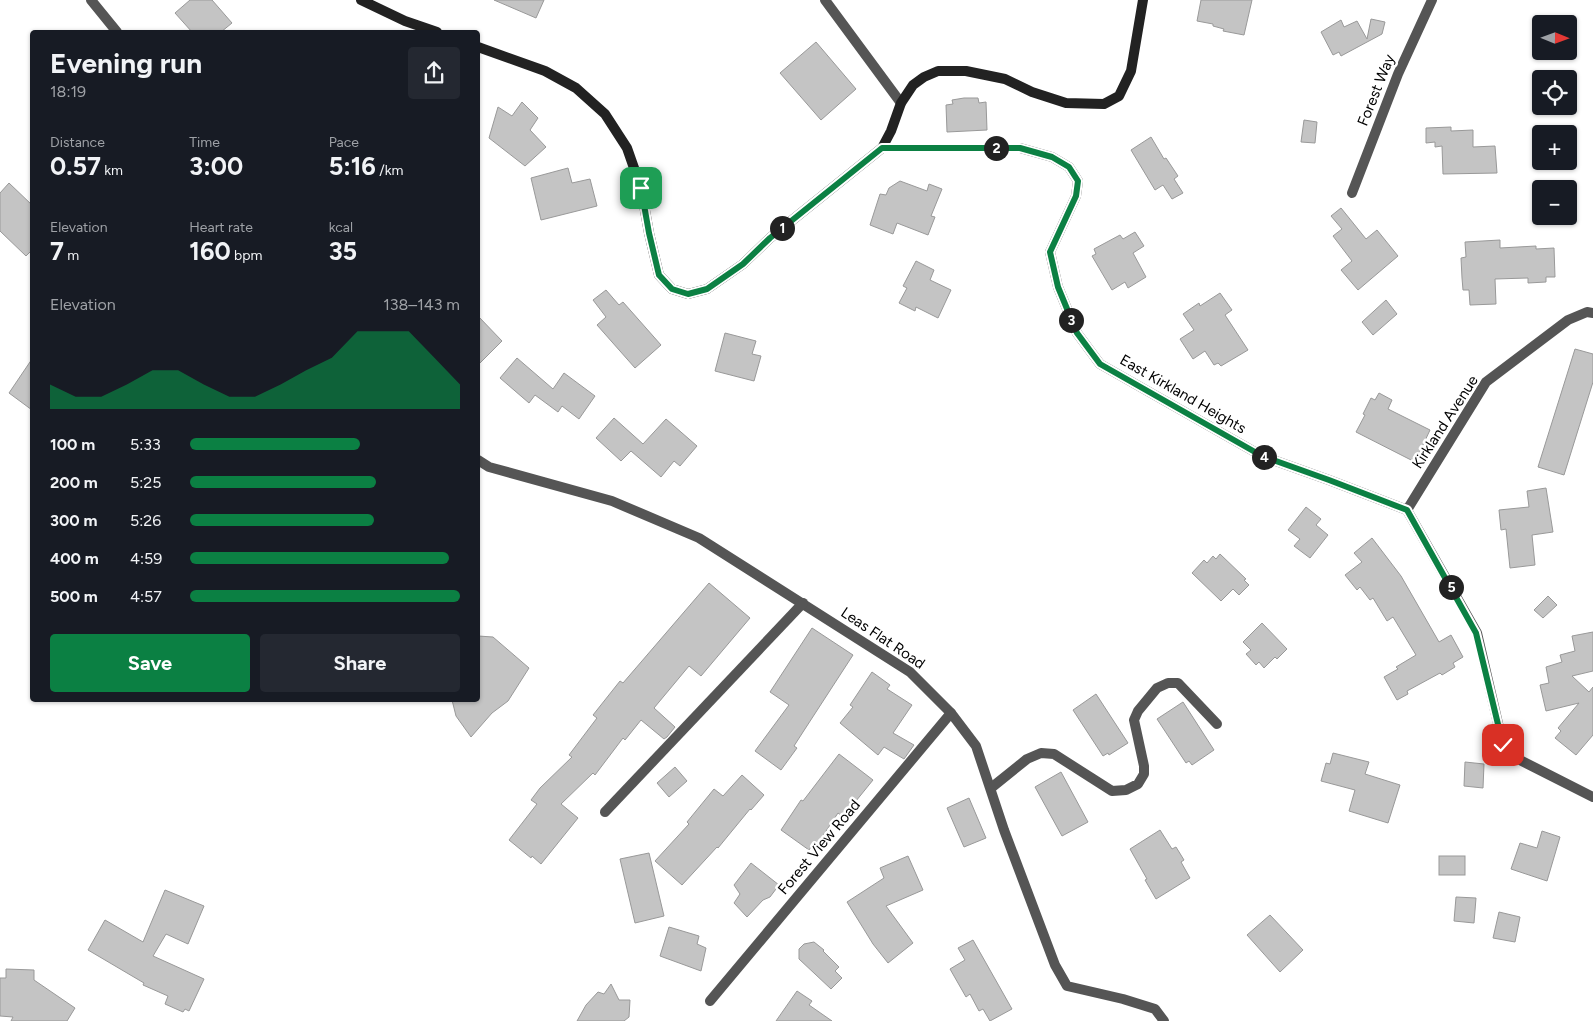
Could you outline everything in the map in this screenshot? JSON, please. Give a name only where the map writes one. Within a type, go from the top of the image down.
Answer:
[{"type":"main road","points":[[361,0],[405,21],[431,30]]},
{"type":"main road","points":[[480,48],[545,72],[576,88],[605,114],[627,148],[641,188],[659,275],[672,289],[688,294],[707,289],[743,264],[770,238],[882,148],[891,131],[900,103],[913,85],[924,77],[938,71],[966,71],[1005,79],[1032,92],[1066,103],[1104,104],[1119,96],[1131,71],[1143,0]]},
{"type":"street","points":[[91,0],[115,30]]},
{"type":"street","points":[[825,0],[900,103]]},
{"type":"street","name":"Forest Way","points":[[1352,193],[1398,74],[1432,0]]},
{"type":"street","name":"East Kirkland Heights","points":[[882,148],[1020,148],[1052,157],[1069,167],[1078,181],[1076,196],[1050,252],[1058,287],[1077,333],[1100,364],[1262,456],[1407,510]]},
{"type":"street","name":"Kirkland Avenue","points":[[1407,510],[1486,382],[1568,320],[1587,312],[1593,313]]},
{"type":"street","name":"Leas Flat Road","points":[[480,461],[489,467],[612,501],[699,538],[910,672],[950,712],[976,746],[1004,830],[1055,965],[1067,986],[1123,999],[1154,1009],[1164,1021]]},
{"type":"street","points":[[1407,510],[1476,633],[1503,745],[1514,757],[1593,797]]},
{"type":"street","points":[[605,812],[803,603]]},
{"type":"street","points":[[991,788],[1027,759],[1041,754],[1054,754],[1112,791],[1126,790],[1138,784],[1144,774],[1144,766],[1134,720],[1138,711],[1157,688],[1168,683],[1178,683],[1217,724]]},
{"type":"street","name":"Forest View Road","points":[[710,1001],[950,712]]},
{"type":"building","points":[[190,0],[212,0],[232,23],[223,30],[190,30],[175,13]]},
{"type":"building","points":[[494,0],[544,0],[536,18]]},
{"type":"building","points":[[1201,0],[1252,0],[1244,35],[1223,31],[1224,29],[1213,26],[1213,24],[1197,21]]},
{"type":"building","points":[[1371,19],[1385,22],[1382,34],[1341,56],[1339,52],[1333,55],[1321,32],[1341,20],[1344,27],[1357,21],[1367,39]]},
{"type":"building","points":[[816,42],[856,89],[821,120],[780,73]]},
{"type":"building","points":[[978,98],[979,103],[986,102],[987,130],[947,132],[946,105],[953,104],[952,100]]},
{"type":"building","points":[[522,102],[538,118],[530,130],[546,147],[525,166],[489,138],[498,107],[512,116]]},
{"type":"building","points":[[1304,120],[1317,122],[1315,143],[1301,142]]},
{"type":"building","points":[[1451,127],[1451,131],[1473,130],[1473,147],[1495,146],[1497,173],[1443,174],[1442,146],[1435,147],[1435,142],[1426,143],[1426,128]]},
{"type":"building","points":[[1151,137],[1164,159],[1166,158],[1178,176],[1174,179],[1183,193],[1172,199],[1163,185],[1155,190],[1131,150]]},
{"type":"building","points":[[568,168],[572,183],[590,179],[597,206],[541,220],[531,178]]},
{"type":"building","points":[[900,181],[927,191],[929,184],[942,189],[931,216],[935,217],[928,235],[897,223],[893,234],[870,225],[880,194],[886,195],[889,188]]},
{"type":"building","points":[[9,183],[30,203],[30,252],[26,256],[0,231],[0,193]]},
{"type":"building","points":[[1341,208],[1366,239],[1377,230],[1398,256],[1358,290],[1341,270],[1352,261],[1333,236],[1342,229],[1331,216]]},
{"type":"building","points":[[1135,232],[1144,246],[1133,253],[1146,277],[1128,288],[1125,282],[1112,290],[1092,256],[1096,254],[1094,249],[1120,235],[1123,239]]},
{"type":"building","points":[[1500,240],[1500,248],[1536,246],[1536,249],[1554,248],[1555,277],[1546,277],[1546,282],[1528,283],[1528,278],[1495,279],[1496,304],[1470,305],[1469,290],[1463,290],[1462,278],[1461,258],[1466,257],[1465,242]]},
{"type":"building","points":[[916,261],[934,270],[930,280],[951,290],[938,318],[916,307],[915,311],[899,303],[907,288],[903,286]]},
{"type":"building","points":[[606,290],[619,305],[623,302],[661,345],[635,368],[597,325],[606,317],[593,300]]},
{"type":"building","points":[[1220,293],[1232,310],[1225,315],[1248,350],[1221,366],[1218,363],[1214,365],[1205,351],[1193,359],[1180,339],[1194,330],[1183,314],[1199,303],[1200,306]]},
{"type":"building","points":[[1386,300],[1397,314],[1373,335],[1362,322]]},
{"type":"building","points":[[480,318],[502,341],[480,363]]},
{"type":"building","points":[[725,333],[756,341],[752,354],[761,356],[754,381],[715,371]]},
{"type":"building","points":[[1575,349],[1593,354],[1593,382],[1564,475],[1538,467]]},
{"type":"building","points":[[517,358],[553,389],[564,373],[595,396],[579,419],[562,406],[558,412],[535,395],[529,403],[500,378]]},
{"type":"building","points":[[30,362],[30,409],[9,393]]},
{"type":"building","points":[[1379,393],[1392,400],[1388,409],[1430,430],[1415,462],[1356,432],[1371,398],[1375,400]]},
{"type":"building","points":[[614,418],[643,444],[666,419],[697,446],[680,466],[674,461],[661,477],[631,451],[621,461],[596,438]]},
{"type":"building","points":[[1546,488],[1553,532],[1532,535],[1535,565],[1510,568],[1506,529],[1501,530],[1499,510],[1529,507],[1527,491]]},
{"type":"building","points":[[1306,507],[1321,519],[1316,525],[1328,535],[1310,558],[1294,546],[1300,539],[1288,530]]},
{"type":"building","points":[[1372,538],[1401,576],[1439,642],[1451,635],[1463,657],[1453,663],[1455,667],[1407,691],[1408,694],[1397,700],[1384,677],[1416,655],[1393,617],[1387,621],[1373,598],[1370,600],[1360,587],[1357,590],[1345,575],[1362,562],[1354,553]]},
{"type":"building","points":[[1220,554],[1246,579],[1244,580],[1249,585],[1239,595],[1233,589],[1221,601],[1192,573],[1204,560],[1207,563],[1213,556],[1216,559]]},
{"type":"building","points":[[709,583],[750,618],[701,676],[689,666],[654,708],[675,727],[667,737],[664,739],[641,720],[625,740],[623,738],[595,775],[593,773],[561,804],[578,818],[541,864],[532,856],[531,858],[509,840],[537,804],[531,800],[540,788],[572,757],[569,755],[597,718],[593,715],[620,681],[623,683]]},
{"type":"building","points":[[1548,596],[1557,605],[1543,618],[1534,610]]},
{"type":"building","points":[[1262,623],[1287,649],[1264,668],[1259,662],[1256,665],[1246,654],[1251,650],[1243,642]]},
{"type":"building","points":[[812,628],[853,655],[794,746],[797,748],[781,770],[755,751],[789,705],[770,692]]},
{"type":"building","points":[[1593,632],[1593,671],[1572,676],[1589,692],[1593,687],[1593,735],[1576,755],[1555,738],[1561,731],[1558,728],[1579,703],[1546,711],[1540,685],[1549,683],[1546,667],[1562,662],[1560,655],[1575,651],[1572,636]]},
{"type":"building","points":[[480,636],[493,637],[529,668],[508,701],[492,713],[471,737],[456,716],[452,702],[480,702]]},
{"type":"building","points":[[872,672],[890,685],[887,689],[912,705],[893,733],[914,745],[904,759],[884,747],[878,755],[840,723],[853,707],[850,705]]},
{"type":"building","points":[[1096,694],[1128,743],[1109,755],[1108,753],[1103,756],[1073,710]]},
{"type":"building","points":[[1183,702],[1214,750],[1192,765],[1189,761],[1186,763],[1157,719]]},
{"type":"building","points":[[1333,753],[1369,762],[1365,774],[1400,785],[1388,823],[1349,811],[1355,790],[1321,781],[1326,763],[1330,764]]},
{"type":"building","points":[[839,754],[873,780],[843,817],[838,813],[818,843],[815,841],[809,850],[781,830],[801,800],[803,801]]},
{"type":"building","points":[[1465,762],[1484,764],[1483,788],[1464,786]]},
{"type":"building","points":[[675,767],[687,781],[669,797],[657,783]]},
{"type":"building","points":[[1061,772],[1088,822],[1062,836],[1035,787]]},
{"type":"building","points":[[742,775],[764,795],[718,848],[682,885],[655,861],[689,824],[687,822],[714,789],[723,796]]},
{"type":"building","points":[[969,798],[986,838],[964,847],[947,808]]},
{"type":"building","points":[[1160,830],[1172,849],[1176,847],[1184,860],[1181,862],[1190,878],[1156,899],[1130,849]]},
{"type":"building","points":[[1542,831],[1560,837],[1547,881],[1511,869],[1520,843],[1537,848]]},
{"type":"building","points":[[649,853],[664,916],[635,923],[620,859]]},
{"type":"building","points":[[908,856],[923,890],[886,906],[913,943],[888,963],[873,944],[847,902],[884,878],[880,868]]},
{"type":"building","points":[[1439,856],[1465,856],[1465,875],[1439,875]]},
{"type":"building","points":[[751,863],[779,885],[770,897],[763,900],[747,917],[734,903],[740,894],[734,885]]},
{"type":"building","points":[[165,890],[204,906],[188,944],[166,934],[153,956],[204,979],[189,1011],[185,1009],[183,1012],[165,1004],[168,996],[143,985],[144,983],[88,950],[105,920],[143,942]]},
{"type":"building","points":[[1456,897],[1476,898],[1474,923],[1454,921]]},
{"type":"building","points":[[1499,912],[1520,917],[1515,942],[1493,938]]},
{"type":"building","points":[[1270,915],[1303,950],[1280,972],[1247,935]]},
{"type":"building","points":[[669,927],[699,936],[697,944],[706,948],[701,971],[660,956]]},
{"type":"building","points":[[973,940],[1012,1009],[990,1021],[983,1009],[979,1011],[970,994],[966,997],[950,969],[965,960],[958,948]]},
{"type":"building","points":[[814,942],[839,967],[835,971],[842,978],[831,989],[799,959],[799,949],[804,944]]},
{"type":"building","points":[[6,969],[34,970],[34,980],[75,1008],[67,1021],[11,1021],[13,1017],[0,1016],[0,978],[6,978]]},
{"type":"building","points":[[611,984],[619,1000],[630,1000],[629,1017],[624,1021],[577,1021],[586,1005],[598,992],[604,994]]},
{"type":"building","points":[[797,991],[812,1001],[809,1005],[832,1021],[776,1021]]},
{"type":"route","points":[[641,188],[659,275],[672,289],[688,294],[707,289],[743,264],[770,238],[882,148],[1020,148],[1052,157],[1069,167],[1078,181],[1076,196],[1050,252],[1058,287],[1077,333],[1100,364],[1262,456],[1407,510],[1476,633],[1503,745]]}]
